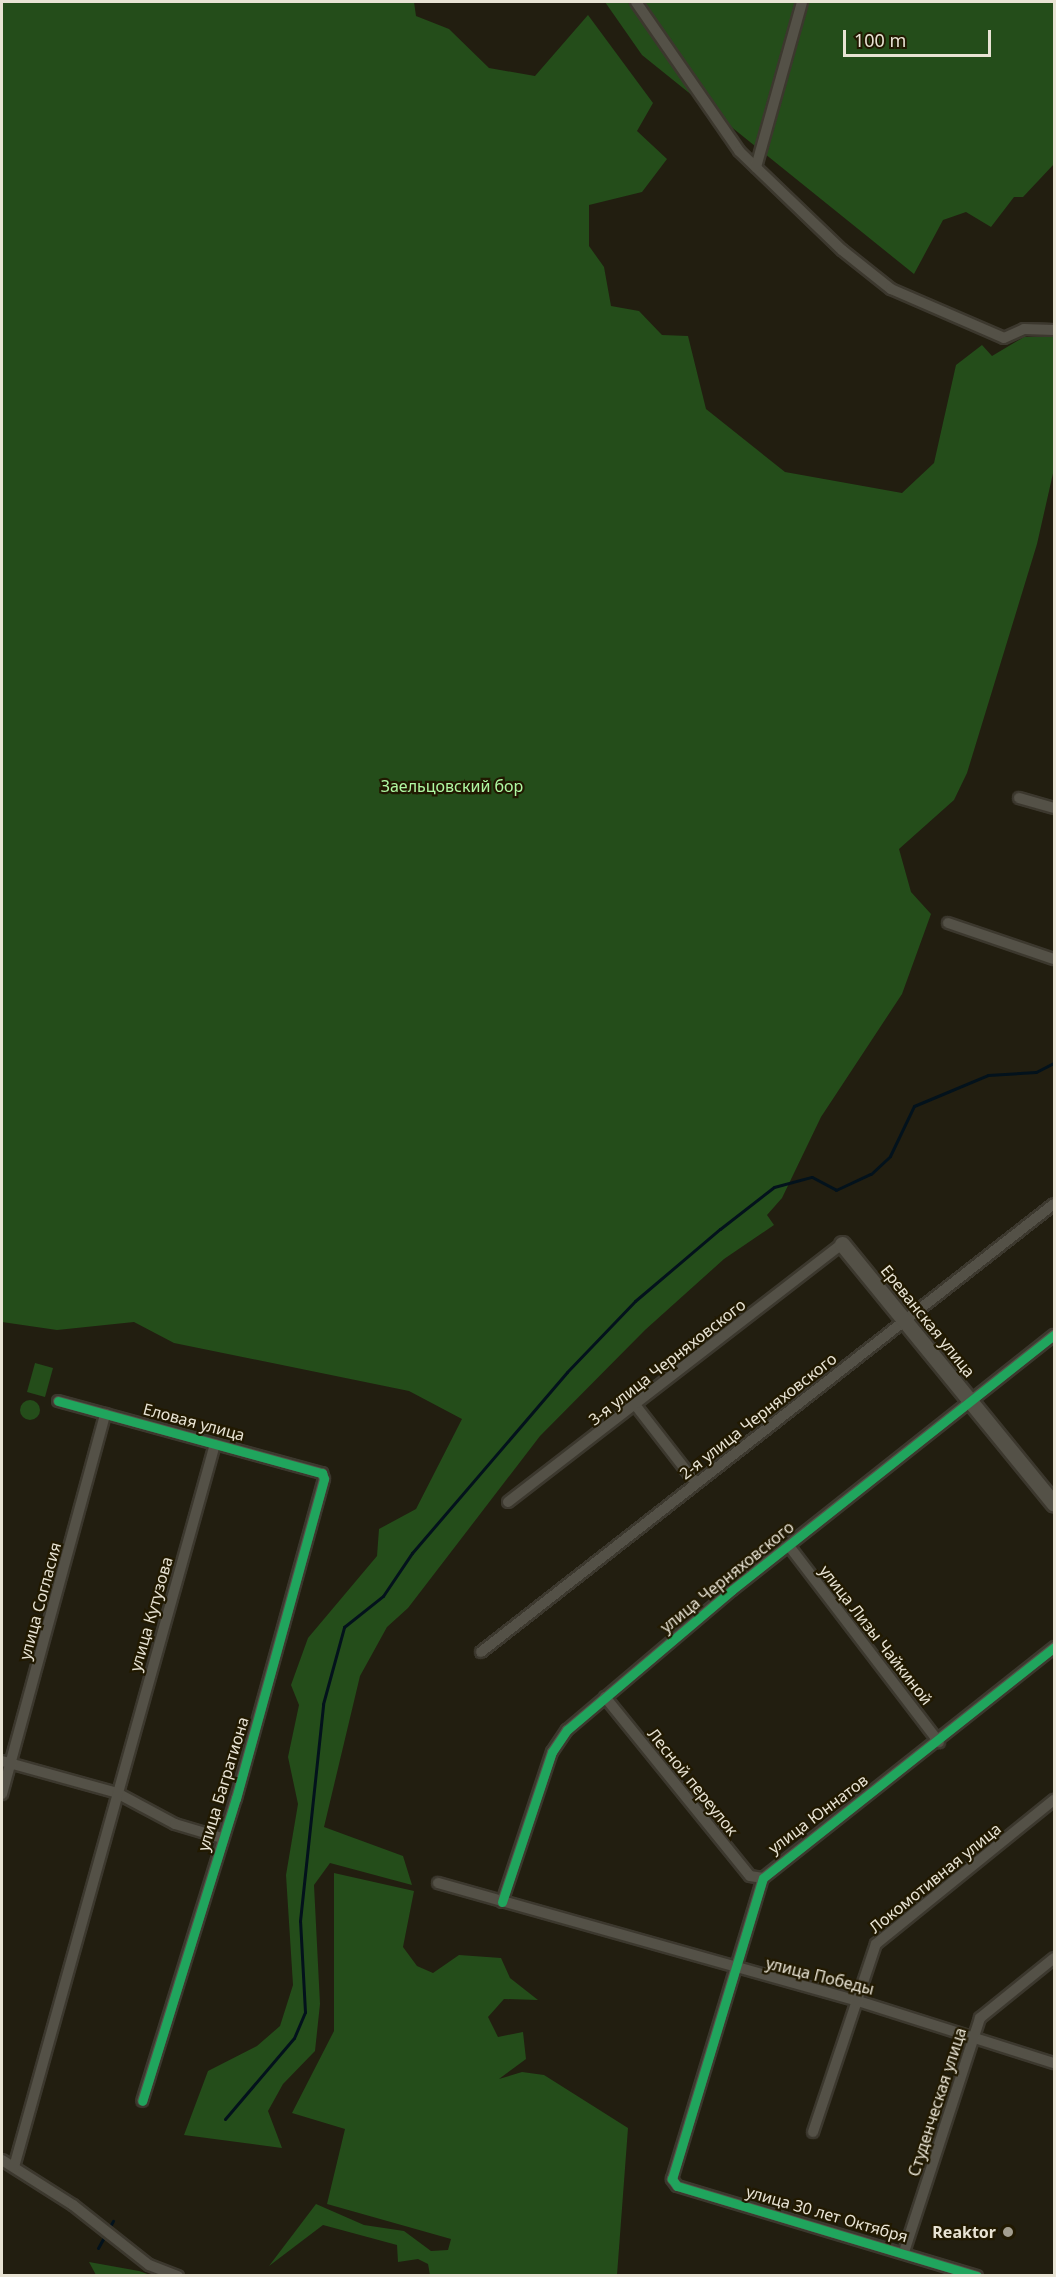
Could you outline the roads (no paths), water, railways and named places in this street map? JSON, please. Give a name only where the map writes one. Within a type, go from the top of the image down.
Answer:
[{"type":"street","points":[[636,2],[756,167],[891,289],[1004,338],[1024,329],[1054,330]]},
{"type":"street","points":[[756,167],[802,2]]},
{"type":"street","points":[[1020,798],[1054,808]]},
{"type":"street","points":[[948,923],[1054,959]]},
{"type":"street","name":"2-я улица Черняховского","points":[[481,1652],[1054,1204]]},
{"type":"street","name":"Ереванская улица","points":[[842,1244],[971,1403],[1052,1496]]},
{"type":"street","name":"3-я улица Черняховского","points":[[508,1502],[636,1406],[842,1244]]},
{"type":"street","name":"улица Черняховского","points":[[502,1902],[552,1752],[567,1730],[789,1546],[1054,1335]]},
{"type":"street","name":"Еловая улица","points":[[58,1401],[322,1473]]},
{"type":"street","points":[[636,1406],[696,1483]]},
{"type":"street","name":"улица Согласия","points":[[2,1794],[6,1762],[105,1414]]},
{"type":"street","name":"улица Кутузова","points":[[14,2167],[215,1444]]},
{"type":"street","name":"улица Багратиона","points":[[142,2102],[222,1838],[324,1479],[322,1473]]},
{"type":"street","name":"улица Лизы Чайкиной","points":[[789,1546],[939,1742]]},
{"type":"street","name":"улица Юннатов","points":[[672,2179],[763,1878],[939,1742],[1054,1647]]},
{"type":"street","name":"Лесной переулок","points":[[606,1696],[750,1876],[763,1878]]},
{"type":"street","points":[[6,1762],[117,1793],[175,1824],[222,1838]]},
{"type":"street","name":"Локомотивная улица","points":[[813,2132],[855,2000],[876,1944],[1054,1800]]},
{"type":"street","name":"улица Победы","points":[[438,1883],[737,1970],[855,2000],[973,2035],[1054,2063]]},
{"type":"street","name":"Студенческая улица","points":[[904,2252],[980,2018],[1054,1958]]},
{"type":"street","points":[[2,2160],[102,2227],[149,2265],[178,2276]]},
{"type":"street","name":"улица 30 лет Октября","points":[[672,2179],[678,2186],[904,2252],[977,2276]]},
{"type":"waterway","points":[[225,2119],[294,2038],[305,2012],[300,1921],[323,1704],[344,1627],[383,1596],[412,1553],[567,1372],[635,1301],[720,1229],[774,1187],[812,1177],[836,1190],[871,1174],[890,1156],[914,1106],[988,1075],[1036,1072],[1054,1063]]},
{"type":"waterway","points":[[98,2248],[113,2221]]},
{"type":"place","name":"Reaktor","points":[[1008,2232]]},
{"type":"park label","name":"Заельцовский бор","points":[[452,786]]}]
